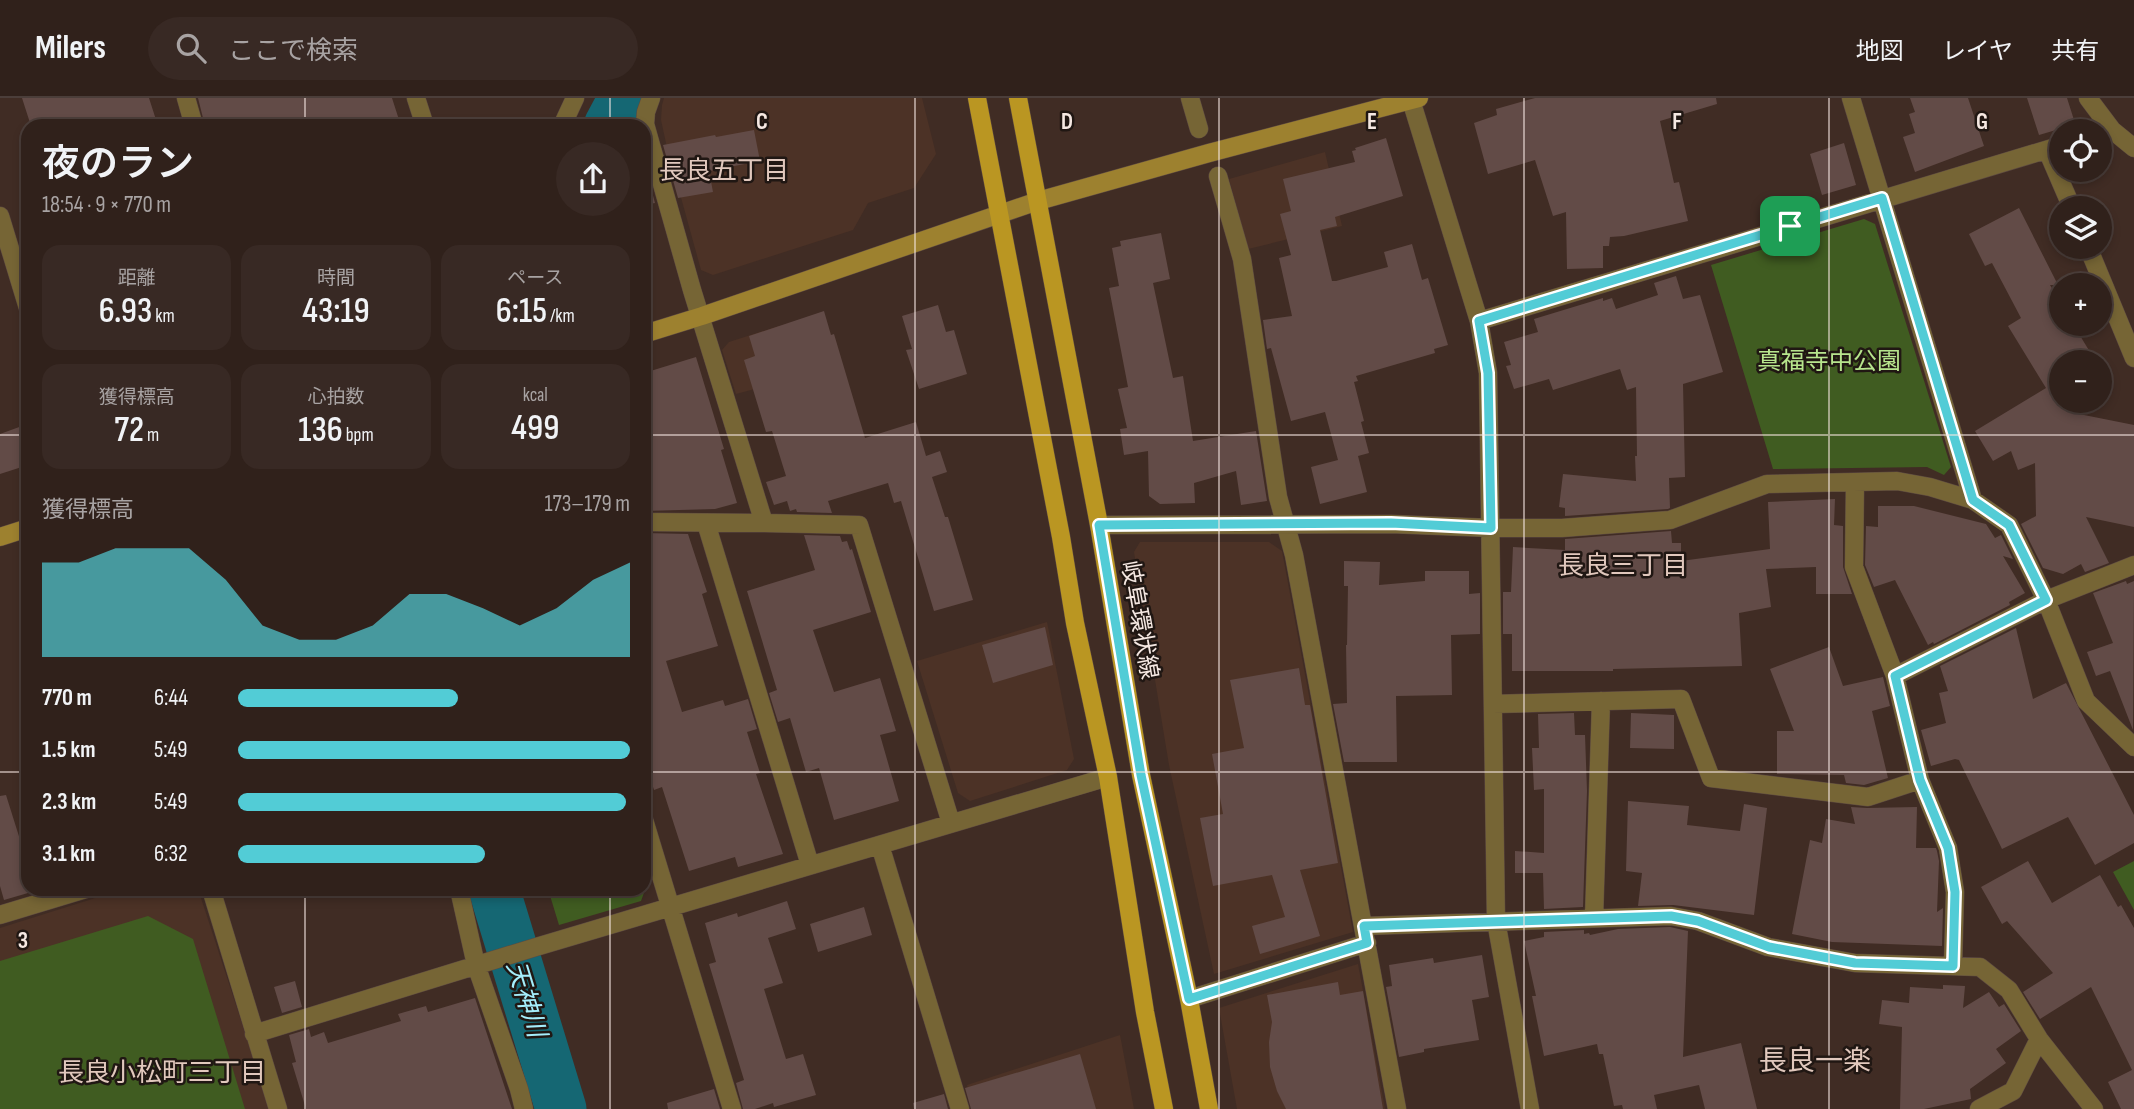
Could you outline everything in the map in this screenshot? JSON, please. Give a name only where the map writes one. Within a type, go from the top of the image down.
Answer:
[{"type":"main road","points":[[977,98],[1075,623],[1108,777],[1145,1012],[1164,1109]]},
{"type":"main road","name":"岐阜環状線","points":[[1018,98],[1099,525],[1141,775],[1189,999],[1209,1109]]},
{"type":"street","points":[[186,98],[192,119]]},
{"type":"street","points":[[416,98],[423,119]]},
{"type":"street","points":[[565,119],[575,98]]},
{"type":"street","points":[[645,119],[651,98]]},
{"type":"street","points":[[1191,98],[1199,129]]},
{"type":"street","points":[[1851,98],[1973,500]]},
{"type":"street","points":[[2088,98],[2099,119]]},
{"type":"street","points":[[651,332],[1038,201],[1415,99],[1479,321],[1488,373],[1496,921],[1530,1109]]},
{"type":"street","points":[[2112,135],[2134,148]]},
{"type":"street","points":[[651,145],[764,523]]},
{"type":"street","points":[[1479,321],[2049,149]]},
{"type":"street","points":[[1218,176],[1242,259],[1278,497],[1294,555],[1397,1109]]},
{"type":"street","points":[[0,216],[21,285]]},
{"type":"street","points":[[2093,259],[2134,358]]},
{"type":"street","points":[[1099,525],[1391,523],[1562,528],[1671,520],[1767,484],[1897,481],[1930,487],[1973,500],[2009,525],[2046,600],[2085,701],[2130,737]]},
{"type":"street","points":[[1855,482],[1854,567],[1895,676],[1920,780],[1948,848],[1955,892],[1953,966]]},
{"type":"street","points":[[651,522],[859,525],[951,823]]},
{"type":"street","points":[[706,523],[810,865]]},
{"type":"street","points":[[0,537],[21,530]]},
{"type":"street","points":[[1895,676],[2046,600],[2134,565]]},
{"type":"street","points":[[1493,704],[1681,699],[1711,778],[1868,797],[1920,780]]},
{"type":"street","points":[[1594,918],[1601,701]]},
{"type":"street","points":[[254,1034],[1108,777]]},
{"type":"street","points":[[651,843],[732,1109]]},
{"type":"street","points":[[880,845],[960,1109]]},
{"type":"street","points":[[0,915],[63,896]]},
{"type":"street","points":[[213,896],[278,1109]]},
{"type":"street","points":[[461,896],[524,1109]]},
{"type":"street","points":[[1189,999],[1365,934],[1496,921],[1671,916],[1698,921],[1769,947],[1855,963],[1980,967],[2009,990],[2039,1039],[2094,1109]]},
{"type":"street","points":[[1979,1109],[2013,1091],[2039,1039]]},
{"type":"shaded area","points":[[664,98],[922,98],[936,154],[914,188],[868,203],[853,230],[713,275],[701,270],[661,120]]},
{"type":"shaded area","points":[[1325,152],[1342,226],[1248,249],[1229,179]]},
{"type":"shaded area","points":[[779,326],[795,378],[736,394],[722,350],[729,342]]},
{"type":"shaded area","points":[[1140,542],[1269,542],[1282,551],[1353,932],[1214,974],[1169,765],[1134,552]]},
{"type":"shaded area","points":[[1047,622],[1074,759],[1067,770],[970,801],[958,793],[917,661]]},
{"type":"shaded area","points":[[102,896],[200,896],[270,1109],[0,1109],[0,928]]},
{"type":"shaded area","points":[[1358,964],[1385,1109],[1237,1109],[1219,1008]]},
{"type":"shaded area","points":[[1120,1035],[1134,1109],[974,1109],[967,1085]]},
{"type":"green space","name":"真福寺中公園","points":[[1864,219],[1875,224],[1951,467],[1944,475],[1927,467],[1773,469],[1711,265]]},
{"type":"green space","points":[[2134,861],[2134,910],[2113,872]]},
{"type":"green space","points":[[550,896],[643,896],[641,901],[559,925]]},
{"type":"green space","points":[[148,916],[193,939],[245,1109],[0,1109],[0,961]]},
{"type":"building","points":[[22,98],[149,98],[156,119],[29,119]]},
{"type":"building","points":[[198,98],[392,98],[399,119],[203,119]]},
{"type":"building","points":[[1535,98],[1716,98],[1717,104],[1660,121],[1674,183],[1679,182],[1688,221],[1610,237],[1609,246],[1603,246],[1603,268],[1567,269],[1566,212],[1553,216],[1535,160],[1488,174],[1474,123],[1497,115],[1496,109]]},
{"type":"building","points":[[1910,98],[1968,98],[1984,146],[1915,172],[1903,137],[1915,133],[1909,114],[1915,112]]},
{"type":"building","points":[[2027,98],[2067,98],[2074,119],[2049,119],[2049,132],[2039,135]]},
{"type":"building","points":[[754,130],[760,161],[709,171],[713,192],[678,198],[663,145]]},
{"type":"building","points":[[1386,138],[1403,196],[1335,217],[1337,226],[1320,230],[1332,281],[1388,267],[1384,252],[1412,244],[1422,280],[1428,278],[1448,345],[1434,349],[1435,353],[1356,376],[1358,381],[1354,382],[1369,453],[1358,456],[1367,492],[1320,504],[1311,467],[1338,460],[1325,412],[1291,421],[1271,348],[1267,349],[1263,320],[1292,316],[1279,258],[1291,255],[1280,214],[1291,211],[1283,179],[1355,162],[1352,151],[1356,150],[1355,148]]},
{"type":"building","points":[[1844,143],[1856,185],[1822,195],[1810,154]]},
{"type":"building","points":[[651,188],[655,203],[651,204]]},
{"type":"building","points":[[2019,208],[2052,273],[2049,273],[2049,336],[2080,336],[2089,350],[2049,350],[2049,413],[2074,413],[2134,425],[2134,527],[2086,517],[2109,563],[2085,572],[2081,564],[2063,574],[2043,568],[2021,524],[2036,516],[2035,463],[2018,470],[2011,451],[1993,461],[1975,431],[2046,388],[2008,326],[2021,318],[1992,263],[1985,266],[1969,234]]},
{"type":"building","points":[[1161,233],[1170,279],[1153,283],[1173,378],[1183,376],[1193,441],[1256,431],[1267,501],[1241,505],[1236,471],[1194,483],[1195,503],[1160,504],[1149,496],[1148,451],[1124,455],[1120,429],[1127,428],[1118,389],[1128,387],[1109,288],[1119,286],[1112,248],[1121,246],[1120,241]]},
{"type":"building","points":[[1676,276],[1683,299],[1700,295],[1723,372],[1683,384],[1685,477],[1669,478],[1668,509],[1565,516],[1565,508],[1559,507],[1563,474],[1636,481],[1636,387],[1627,390],[1620,369],[1553,390],[1549,379],[1514,389],[1506,366],[1511,365],[1504,342],[1538,332],[1534,319],[1603,298],[1603,301],[1612,298],[1616,309],[1658,295],[1654,283]]},
{"type":"building","points":[[938,305],[946,332],[954,330],[967,374],[919,389],[906,350],[912,349],[902,316]]},
{"type":"building","points":[[824,311],[831,335],[834,334],[865,438],[916,422],[926,456],[940,451],[947,472],[932,477],[945,517],[948,517],[973,600],[934,611],[901,501],[894,503],[888,483],[828,501],[832,513],[797,512],[796,509],[790,511],[787,501],[774,505],[766,482],[786,476],[772,431],[766,432],[744,360],[755,356],[749,336]]},
{"type":"building","points":[[696,357],[737,503],[715,509],[651,511],[651,371]]},
{"type":"building","points":[[21,426],[21,467],[0,474],[0,434]]},
{"type":"building","points":[[1835,499],[1834,525],[1843,526],[1843,567],[1852,594],[1816,594],[1816,567],[1766,569],[1771,607],[1739,613],[1742,666],[1613,671],[1512,671],[1512,634],[1503,634],[1503,592],[1511,592],[1513,547],[1565,550],[1565,539],[1671,531],[1672,543],[1681,543],[1681,561],[1770,549],[1768,502]]},
{"type":"building","points":[[1878,506],[1914,506],[1986,524],[1995,538],[2001,535],[2013,559],[2003,556],[2025,593],[2009,602],[2010,605],[1928,645],[1895,580],[1874,587],[1865,565],[1866,526],[1878,527]]},
{"type":"building","points":[[651,533],[688,534],[707,592],[702,594],[718,646],[666,661],[682,712],[723,700],[725,706],[748,699],[757,729],[747,732],[760,773],[756,774],[783,854],[738,867],[735,857],[689,871],[662,787],[654,790],[651,781]]},
{"type":"building","points":[[804,535],[840,536],[842,542],[847,541],[850,550],[852,549],[871,612],[813,630],[834,692],[880,678],[896,731],[880,735],[899,801],[834,820],[819,768],[806,772],[790,718],[778,722],[769,693],[777,690],[747,591],[815,570]]},
{"type":"building","points":[[1344,561],[1380,562],[1379,585],[1425,581],[1425,571],[1469,571],[1469,594],[1480,593],[1480,634],[1451,635],[1452,695],[1396,696],[1397,762],[1344,762],[1333,704],[1347,703],[1348,586],[1344,586]]},
{"type":"building","points":[[2126,581],[2127,584],[2134,581],[2133,730],[2110,671],[2096,676],[2087,652],[2113,643],[2093,593]]},
{"type":"building","points":[[1045,627],[1053,665],[993,683],[982,645]]},
{"type":"building","points":[[2016,628],[2033,699],[2066,683],[2134,815],[2134,843],[2095,865],[2068,817],[2002,849],[1959,760],[1931,766],[1921,730],[1946,723],[1939,693],[1948,691],[1940,666]]},
{"type":"building","points":[[1829,647],[1843,686],[1883,677],[1890,706],[1872,711],[1888,778],[1864,785],[1846,783],[1844,775],[1777,774],[1777,731],[1794,731],[1770,669]]},
{"type":"building","points":[[1299,668],[1305,705],[1310,705],[1338,863],[1300,870],[1320,936],[1260,954],[1252,926],[1285,917],[1272,875],[1213,886],[1200,818],[1223,814],[1212,754],[1244,748],[1230,680]]},
{"type":"building","points":[[1574,713],[1575,735],[1585,735],[1587,791],[1583,907],[1544,909],[1543,873],[1515,873],[1515,851],[1544,853],[1544,789],[1534,790],[1532,748],[1539,748],[1538,714]]},
{"type":"building","points":[[1631,713],[1674,715],[1674,749],[1630,748]]},
{"type":"building","points":[[6,795],[21,843],[21,895],[4,900],[0,886],[0,796]]},
{"type":"building","points":[[1628,801],[1689,806],[1687,825],[1740,831],[1744,804],[1767,808],[1754,915],[1673,905],[1638,906],[1642,873],[1626,871]]},
{"type":"building","points":[[1851,807],[1917,807],[1916,848],[1936,848],[1939,861],[1937,912],[1943,908],[1942,946],[1832,942],[1792,934],[1810,840],[1822,843],[1826,819],[1855,824]]},
{"type":"building","points":[[2028,861],[2052,903],[2100,875],[2118,907],[2121,905],[2134,928],[2134,1109],[2121,1109],[2108,1082],[2132,1070],[2091,987],[2040,1019],[2023,992],[2053,973],[2007,921],[2002,924],[1981,887]]},
{"type":"building","points":[[787,901],[796,929],[768,938],[783,983],[764,989],[786,1059],[803,1054],[816,1095],[774,1107],[773,1103],[755,1109],[743,1109],[736,1083],[744,1080],[709,964],[716,962],[705,923],[737,913],[738,917]]},
{"type":"building","points":[[864,907],[872,935],[818,952],[810,924]]},
{"type":"building","points":[[1670,927],[1688,931],[1683,1057],[1741,1043],[1757,1109],[1705,1109],[1699,1085],[1654,1095],[1657,1109],[1623,1109],[1622,1105],[1614,1106],[1603,1054],[1599,1054],[1597,1044],[1544,1056],[1532,996],[1536,996],[1524,941],[1544,937],[1544,932],[1584,930],[1584,934],[1590,935],[1618,929]]},
{"type":"building","points":[[1482,955],[1489,997],[1472,1000],[1479,1040],[1424,1049],[1424,1052],[1399,1057],[1386,987],[1392,986],[1389,965],[1433,958],[1434,963]]},
{"type":"building","points":[[295,981],[302,1007],[282,1013],[274,987]]},
{"type":"building","points":[[1338,982],[1340,995],[1363,991],[1383,1109],[1286,1109],[1270,1067],[1269,1042],[1272,1022],[1267,995]]},
{"type":"building","points":[[1943,985],[1965,986],[1963,1008],[1989,992],[1999,1007],[2004,1004],[2021,1031],[1996,1049],[2006,1063],[1970,1089],[1971,1099],[1924,1109],[1900,1109],[1902,1027],[1879,1024],[1882,1000],[1909,1003],[1910,987],[1943,989]]},
{"type":"building","points":[[475,998],[512,1109],[306,1109],[292,1063],[296,1062],[289,1035],[309,1029],[311,1037],[324,1032],[328,1043],[401,1021],[398,1014],[426,1006],[428,1012]]},
{"type":"building","points":[[1080,1054],[1096,1109],[971,1109],[965,1088]]},
{"type":"building","points":[[714,1089],[720,1109],[668,1109],[667,1103]]},
{"type":"building","points":[[944,1094],[948,1109],[914,1109],[913,1103]]},
{"type":"waterway","name":"天神川","points":[[613,119],[624,98]]},
{"type":"waterway","name":"天神川","points":[[496,896],[561,1109]]},
{"type":"district","name":"長良五丁目","points":[[724,170]]},
{"type":"district","name":"長良三丁目","points":[[1623,565]]},
{"type":"district","name":"長良一楽","points":[[1815,1060]]},
{"type":"district","name":"長良小松町三丁目","points":[[162,1072]]},
{"type":"route","points":[[1882,198],[1973,500],[2009,525],[2046,600],[1895,676],[1920,780],[1948,848],[1955,892],[1953,966],[1855,963],[1769,947],[1698,921],[1671,916],[1364,926],[1367,943],[1189,999],[1141,775],[1099,525],[1391,523],[1491,528],[1488,373],[1479,321],[1790,226],[1882,198]]}]
